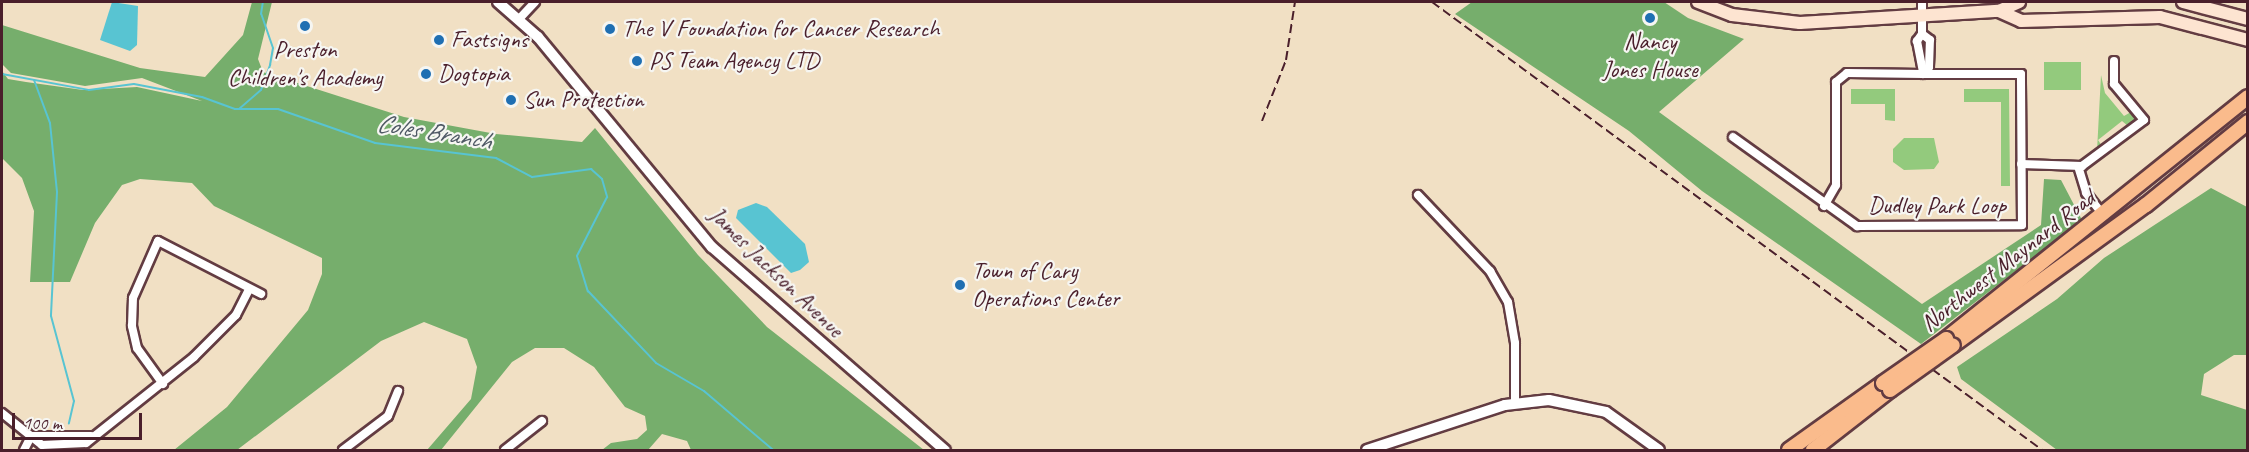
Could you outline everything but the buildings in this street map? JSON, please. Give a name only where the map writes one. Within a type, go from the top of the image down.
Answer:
[{"type":"main road","points":[[1698,2],[1764,21],[1999,11],[2019,2]]},
{"type":"main road","points":[[2183,2],[2247,19]]},
{"type":"main road","points":[[1999,11],[2020,21],[2160,17],[2247,40]]},
{"type":"main road","points":[[2234,35],[2247,47]]},
{"type":"main road","name":"Northwest Maynard Road","points":[[1950,342],[2247,97]]},
{"type":"main road","name":"Northwest Maynard Road","points":[[1788,450],[1886,387],[2146,205],[2247,122]]},
{"type":"main road","name":"Northwest Maynard Road","points":[[1813,450],[1886,387]]},
{"type":"street","name":"James Jackson Avenue","points":[[498,2],[520,18],[712,247],[945,450]]},
{"type":"street","points":[[520,18],[536,2]]},
{"type":"street","points":[[1922,2],[1922,34],[1930,40],[1929,67],[1923,73]]},
{"type":"street","points":[[2021,164],[2078,166],[2144,120],[2114,84],[2114,61]]},
{"type":"street","name":"Dudley Park Loop","points":[[1733,137],[1824,206],[1857,226],[2016,227],[2022,225],[2021,74],[1841,74],[1836,185],[1824,206]]},
{"type":"street","points":[[2078,166],[2086,193],[2104,216]]},
{"type":"street","points":[[1418,195],[1490,271],[1508,302],[1514,332],[1515,402]]},
{"type":"street","points":[[163,384],[142,356],[132,326],[133,298],[158,241],[261,294]]},
{"type":"street","points":[[2,413],[31,436],[58,447],[86,443],[91,436],[163,384],[236,315],[249,289]]},
{"type":"street","points":[[343,450],[388,416],[398,392]]},
{"type":"street","points":[[1367,450],[1515,402],[1550,400],[1595,408],[1625,422],[1659,450]]},
{"type":"street","points":[[505,450],[542,421]]},
{"type":"street","points":[[24,450],[31,436]]},
{"type":"green space","points":[[252,2],[272,2],[258,59],[263,72],[404,117],[496,134],[582,142],[595,128],[698,255],[767,327],[924,450],[691,450],[687,441],[662,434],[648,450],[602,450],[611,443],[637,439],[647,430],[645,416],[625,407],[594,367],[564,348],[535,348],[512,362],[441,450],[427,450],[471,399],[477,367],[467,339],[424,322],[381,341],[237,450],[174,450],[227,407],[308,310],[322,274],[322,258],[214,206],[192,183],[140,179],[122,185],[95,223],[70,282],[30,282],[34,211],[22,178],[2,158],[2,71],[8,79],[26,82],[83,90],[137,87],[202,101],[142,78],[85,86],[11,73],[2,64],[2,25],[140,68],[205,77],[243,35]]},
{"type":"green space","points":[[1472,2],[1664,2],[1688,18],[1744,39],[1659,112],[1922,304],[2041,225],[2044,179],[2061,180],[2082,220],[1921,344],[1702,191],[1629,131],[1455,14]]},
{"type":"green space","points":[[2044,62],[2081,62],[2081,90],[2044,90]]},
{"type":"green space","points":[[2101,75],[2105,93],[2124,116],[2131,112],[2135,120],[2128,126],[2122,121],[2098,140],[2102,146],[2097,151]]},
{"type":"green space","points":[[1851,89],[1895,89],[1895,121],[1885,120],[1885,104],[1851,104]]},
{"type":"green space","points":[[1964,89],[2009,89],[2010,186],[2001,186],[2001,102],[1964,102]]},
{"type":"green space","points":[[1904,138],[1934,138],[1939,162],[1934,169],[1904,170],[1893,162],[1893,149]]},
{"type":"green space","points":[[2211,188],[2247,207],[2247,355],[2234,355],[2204,374],[2201,395],[2247,410],[2247,450],[2057,450],[1961,379],[1957,367],[2057,299],[2104,258]]},
{"type":"water","points":[[112,2],[138,6],[137,45],[130,51],[100,40]]},
{"type":"water","points":[[756,203],[767,207],[805,244],[809,262],[800,270],[791,273],[736,218],[738,210]]},
{"type":"waterway","points":[[239,109],[261,90],[270,65],[273,48],[261,14],[263,2]]},
{"type":"waterway","name":"Coles Branch","points":[[2,74],[89,90],[134,84],[202,97],[235,109],[278,109],[375,143],[496,158],[532,177],[591,169],[602,179],[607,197],[577,256],[588,291],[656,363],[704,391],[773,450]]},
{"type":"waterway","points":[[34,80],[50,123],[57,192],[51,316],[74,401],[69,423]]},
{"type":"railway","points":[[1262,121],[1286,60],[1295,2]]},
{"type":"railway","points":[[1432,2],[2042,450]]},
{"type":"place","name":"Nancy Jones House","points":[[1650,18]]},
{"type":"place","name":"Preston Children's Academy","points":[[305,26]]},
{"type":"place","name":"The V Foundation for Cancer Research","points":[[610,29]]},
{"type":"place","name":"Fastsigns","points":[[439,40]]},
{"type":"place","name":"PS Team Agency LTD","points":[[637,61]]},
{"type":"place","name":"Dogtopia","points":[[426,74]]},
{"type":"place","name":"Sun Protection","points":[[511,100]]},
{"type":"place","name":"Town of Cary Operations Center","points":[[960,285]]}]
